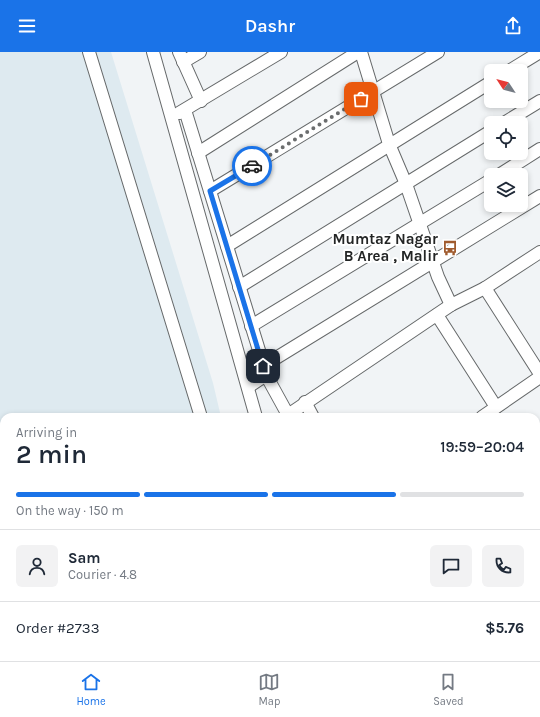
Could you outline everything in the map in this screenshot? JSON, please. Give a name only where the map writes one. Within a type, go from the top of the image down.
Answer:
[{"type":"street","points":[[89,52],[200,413]]},
{"type":"street","points":[[153,52],[255,413]]},
{"type":"street","points":[[200,52],[181,57],[201,101]]},
{"type":"street","points":[[172,118],[281,52]]},
{"type":"street","points":[[198,153],[360,52],[374,91],[379,116],[389,144],[406,184],[432,262],[451,305]]},
{"type":"street","points":[[210,191],[438,52]]},
{"type":"street","points":[[520,64],[540,52]]},
{"type":"street","points":[[227,246],[484,86]]},
{"type":"street","points":[[515,116],[540,100]]},
{"type":"street","points":[[185,110],[265,370],[287,413]]},
{"type":"street","points":[[239,287],[484,135]]},
{"type":"street","points":[[510,168],[540,150]]},
{"type":"street","points":[[251,326],[484,184]]},
{"type":"street","points":[[248,387],[265,370],[432,262],[540,196]]},
{"type":"street","points":[[291,413],[451,305],[485,288],[540,252]]},
{"type":"street","points":[[485,288],[540,376],[488,413]]},
{"type":"street","points":[[437,315],[496,407]]},
{"type":"street","points":[[305,402],[311,413]]},
{"type":"shaded area","points":[[0,52],[111,52],[213,383],[220,413],[0,413]]},
{"type":"way so far","points":[[252,166],[361,99]]},
{"type":"place","name":"Mumtaz Nagar B Area , Malir","points":[[450,248]]},
{"type":"route","points":[[252,166],[210,191],[263,366]]}]
